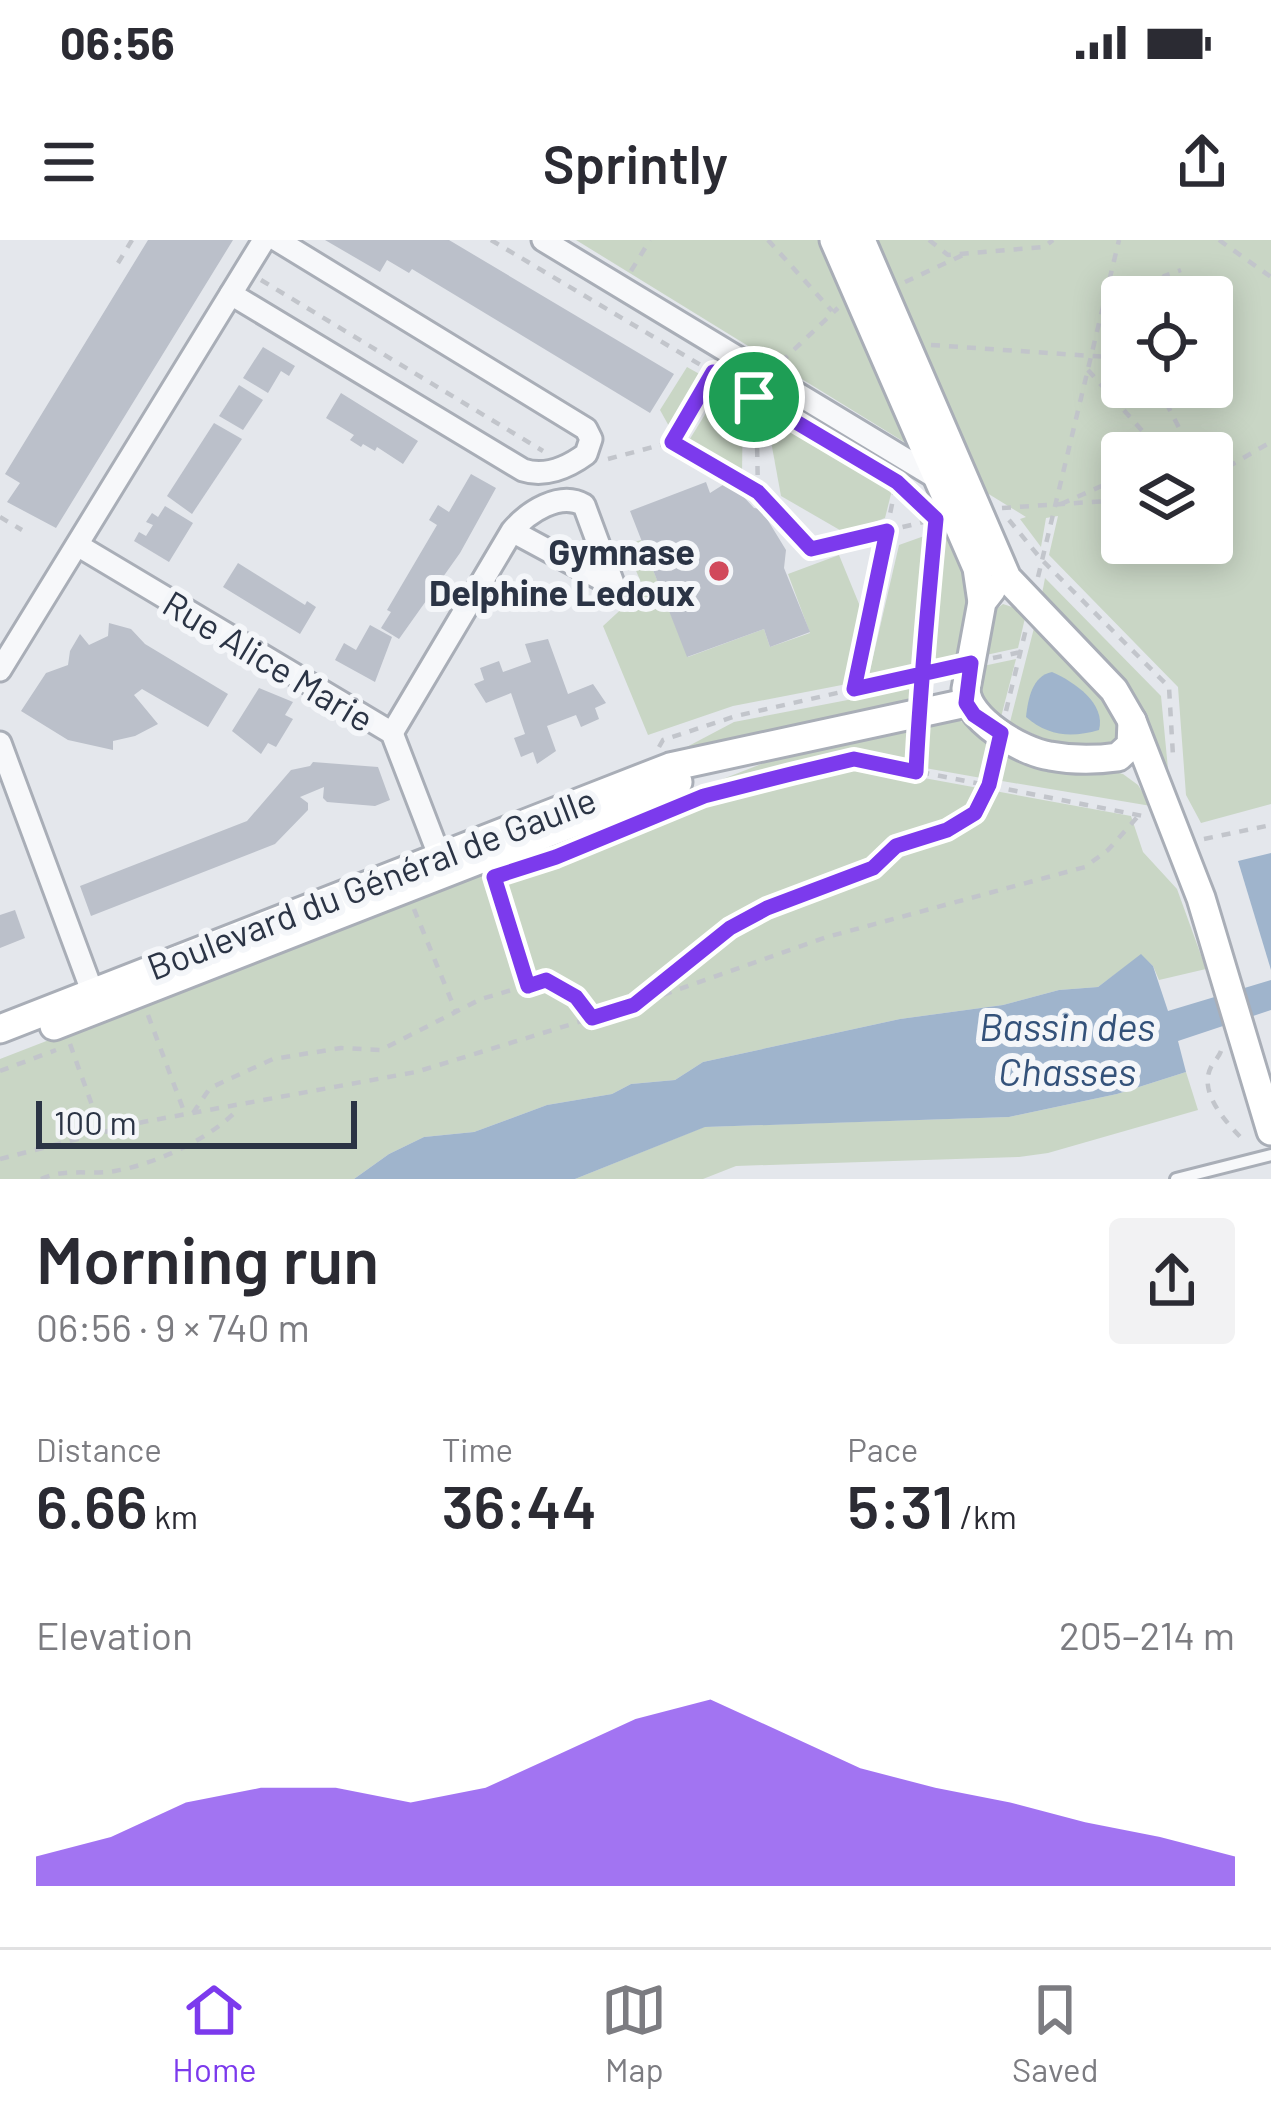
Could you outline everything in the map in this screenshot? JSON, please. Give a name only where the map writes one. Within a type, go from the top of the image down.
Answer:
[{"type":"street","points":[[0,670],[264,240]]},
{"type":"street","points":[[231,294],[523,470],[537,475],[572,463],[590,445],[586,429],[278,240]]},
{"type":"street","points":[[543,240],[940,480]]},
{"type":"street","points":[[834,240],[977,568],[982,602],[966,703],[974,715],[1001,733],[1047,756],[1114,759],[1140,774],[1153,818],[1195,880],[1271,1131]]},
{"type":"street","points":[[861,240],[1023,597],[1107,681],[1132,721],[1153,818]]},
{"type":"street","points":[[392,733],[512,531],[531,512],[562,500],[584,505],[614,586],[512,531]]},
{"type":"street","name":"Rue Alice Marie","points":[[79,546],[392,733],[442,865]]},
{"type":"street","points":[[982,602],[993,588],[1023,597]]},
{"type":"street","name":"Boulevard du Général de Gaulle","points":[[442,865],[670,767],[966,703]]},
{"type":"street","points":[[1114,759],[1131,745],[1132,721]]},
{"type":"street","points":[[0,743],[95,999]]},
{"type":"street","name":"Boulevard du Général de Gaulle","points":[[0,1029],[95,999],[747,752]]},
{"type":"street","name":"Boulevard du Général de Gaulle","points":[[0,1047],[95,999]]},
{"type":"lane","points":[[1176,1179],[1271,1155]]},
{"type":"path","points":[[118,263],[132,240]]},
{"type":"path","points":[[491,240],[897,482],[936,519]]},
{"type":"path","points":[[622,287],[650,240]]},
{"type":"path","points":[[768,240],[832,311]]},
{"type":"path","points":[[929,240],[949,255],[1044,247],[1053,240]]},
{"type":"path","points":[[634,1005],[730,928],[767,908],[873,868],[896,846],[947,830],[975,813],[989,785],[1023,597],[1055,506],[1119,240]]},
{"type":"path","points":[[1219,240],[1271,277]]},
{"type":"path","points":[[1164,276],[1181,270]]},
{"type":"path","points":[[245,271],[572,463],[618,459],[672,442],[713,372]]},
{"type":"path","points":[[931,345],[1101,357]]},
{"type":"path","points":[[1088,370],[1144,432]]},
{"type":"path","points":[[754,397],[758,492]]},
{"type":"path","points":[[672,442],[758,492],[811,549],[936,519]]},
{"type":"path","points":[[1233,464],[1271,442]]},
{"type":"path","points":[[854,689],[897,482]]},
{"type":"path","points":[[1055,506],[1101,486]]},
{"type":"path","points":[[1002,508],[1101,502]]},
{"type":"path","points":[[0,517],[22,530]]},
{"type":"path","points":[[916,772],[936,519]]},
{"type":"path","points":[[640,777],[663,740],[736,716],[971,663]]},
{"type":"path","points":[[683,805],[854,759],[1153,818]]},
{"type":"path","points":[[0,1159],[189,1114],[416,1072],[634,1005],[827,937],[1085,866],[1153,818]]},
{"type":"path","points":[[1198,840],[1271,825]]},
{"type":"path","points":[[494,877],[528,986]]},
{"type":"path","points":[[414,909],[456,1012]]},
{"type":"path","points":[[189,1114],[210,1088],[273,1059],[341,1048],[381,1049],[481,999],[546,980],[576,997],[592,1018]]},
{"type":"path","points":[[148,1015],[189,1114]]},
{"type":"path","points":[[1241,1029],[1227,1036],[1209,1073],[1210,1093],[1253,1160]]},
{"type":"path","points":[[0,1071],[70,1044],[102,1133]]},
{"type":"path","points":[[41,1179],[55,1173],[116,1171],[162,1155],[225,1124],[242,1104]]},
{"type":"green space","points":[[576,240],[1271,240],[1271,804],[1201,823],[1186,795],[1178,687],[1049,555],[1058,516],[1046,518],[1041,547],[1020,519],[1026,517]]},
{"type":"green space","points":[[687,367],[703,376],[670,428],[660,410]]},
{"type":"green space","points":[[722,387],[743,400],[742,473],[688,442]]},
{"type":"green space","points":[[766,414],[892,490],[885,518],[845,533],[781,496]]},
{"type":"green space","points":[[952,525],[972,570],[963,660],[933,666],[944,528]]},
{"type":"green space","points":[[927,535],[917,670],[868,679],[899,545]]},
{"type":"green space","points":[[641,540],[688,657],[764,629],[770,647],[810,633],[788,574],[839,555],[864,616],[847,684],[733,706],[648,735],[603,626],[629,602],[646,594],[625,545]]},
{"type":"green space","points":[[1045,578],[1161,696],[1168,769],[1163,772],[1041,599]]},
{"type":"green space","points":[[1003,604],[1025,618],[1018,648],[986,655],[994,611]]},
{"type":"green space","points":[[1034,628],[1101,696],[1116,727],[1115,741],[1075,746],[1010,722]]},
{"type":"green space","points":[[1016,659],[1001,717],[980,701],[983,666]]},
{"type":"green space","points":[[915,687],[915,703],[681,750],[734,722]]},
{"type":"green space","points":[[955,718],[996,740],[987,779],[925,768],[928,724]]},
{"type":"green space","points":[[912,727],[909,766],[856,755],[726,783],[683,800],[687,808],[710,798],[853,765],[1131,816],[1143,852],[1177,889],[1206,969],[1159,980],[1141,955],[1098,987],[900,1019],[703,1062],[675,1080],[631,1084],[612,1094],[547,1105],[474,1132],[424,1137],[354,1179],[0,1179],[0,1059],[787,754]]},
{"type":"green space","points":[[1005,746],[1123,774],[1138,785],[1151,806],[996,780]]},
{"type":"green space","points":[[1186,1072],[1198,1110],[1048,1153],[736,1166],[703,1179],[575,1179],[704,1127],[1009,1117],[1117,1094]]},
{"type":"water","points":[[1052,672],[1093,703],[1099,730],[1060,734],[1026,717],[1036,683]]},
{"type":"water","points":[[1271,853],[1271,970],[1238,861]]},
{"type":"water","name":"Bassin des Chasses","points":[[1141,954],[1153,966],[1168,1011],[1271,980],[1271,1010],[1178,1041],[1186,1072],[1117,1094],[1009,1117],[705,1127],[575,1179],[354,1179],[424,1137],[474,1132],[547,1105],[612,1094],[631,1084],[675,1080],[703,1062],[900,1019],[1098,987]]},
{"type":"building","points":[[148,240],[233,240],[56,528],[7,502],[20,483],[5,474]]},
{"type":"building","points":[[325,240],[449,240],[674,374],[650,413],[412,269],[409,273],[387,260],[380,272]]},
{"type":"building","points":[[263,347],[295,366],[289,376],[281,371],[268,393],[243,378]]},
{"type":"building","points":[[239,385],[263,400],[243,430],[219,416]]},
{"type":"building","points":[[341,393],[418,441],[403,464],[377,447],[375,451],[361,447],[350,440],[354,435],[326,418]]},
{"type":"building","points":[[214,423],[242,439],[192,514],[167,496]]},
{"type":"building","points":[[471,474],[496,488],[460,553],[399,639],[381,628],[391,612],[387,610],[437,525],[429,520],[438,505],[449,512]]},
{"type":"building","name":"Gymnase Delphine Ledoux","points":[[729,481],[754,508],[761,509],[786,550],[784,568],[810,632],[770,647],[764,629],[687,657],[630,511],[706,482],[710,493]]},
{"type":"building","points":[[165,506],[193,523],[169,562],[134,541],[139,532],[146,536],[153,525],[146,522],[152,513],[158,517]]},
{"type":"building","points":[[238,563],[305,605],[307,601],[316,607],[300,634],[223,587]]},
{"type":"building","points":[[109,623],[131,629],[145,644],[228,694],[208,727],[142,689],[134,695],[158,724],[113,741],[113,750],[68,740],[21,711],[46,673],[68,665],[80,634],[89,645],[108,636]]},
{"type":"building","points":[[370,625],[392,637],[375,682],[335,660],[344,643],[356,650]]},
{"type":"building","points":[[548,639],[568,694],[593,684],[606,703],[595,708],[599,719],[581,727],[576,715],[547,726],[556,751],[537,764],[533,752],[521,757],[514,738],[525,734],[511,693],[486,703],[474,684],[484,680],[480,668],[499,661],[503,672],[531,662],[525,644]]},
{"type":"building","points":[[259,688],[293,702],[285,715],[293,719],[276,747],[268,743],[261,754],[232,731]]},
{"type":"building","points":[[313,762],[378,767],[390,800],[375,806],[327,802],[324,787],[300,797],[308,803],[308,810],[275,844],[91,916],[80,886],[247,821],[291,770]]},
{"type":"building","points":[[15,910],[25,938],[0,948],[0,915]]},
{"type":"place","name":"Gymnase Delphine Ledoux","points":[[719,571]]},
{"type":"route","points":[[754,397],[713,372],[672,442],[758,492],[811,549],[887,531],[854,689],[922,674],[971,663],[966,703],[981,721],[1001,733],[989,785],[975,813],[947,830],[896,846],[873,868],[767,908],[730,928],[634,1005],[592,1018],[576,997],[546,980],[528,986],[494,877],[556,857],[704,796],[791,774],[854,759],[916,772],[922,674],[936,519],[897,482],[754,397]]}]
